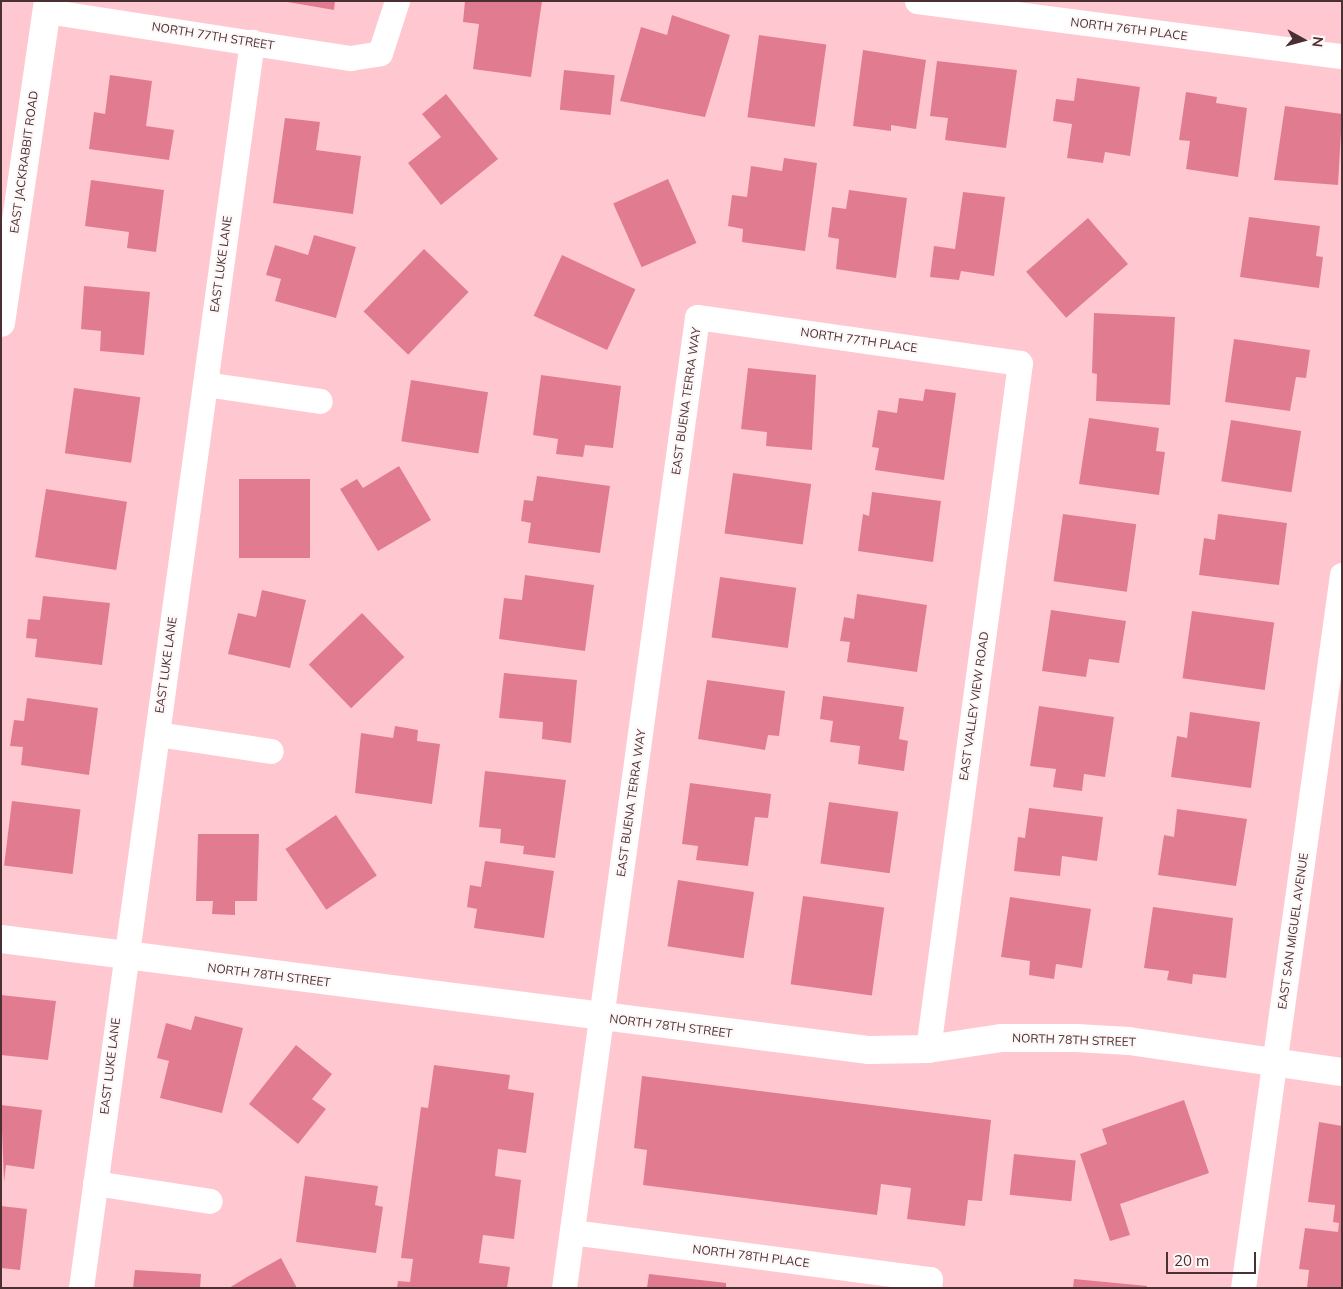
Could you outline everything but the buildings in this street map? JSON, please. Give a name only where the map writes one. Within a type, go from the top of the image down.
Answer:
[{"type":"street","name":"NORTH 77TH STREET","points":[[47,6],[350,58],[380,53],[397,1]]},
{"type":"street","name":"NORTH 76TH PLACE","points":[[917,1],[1342,56]]},
{"type":"street","name":"EAST JACKRABBIT ROAD","points":[[1,323],[47,6]]},
{"type":"street","name":"EAST LUKE LANE","points":[[81,1288],[125,956],[252,42]]},
{"type":"street","name":"NORTH 77TH PLACE","points":[[697,318],[1020,363]]},
{"type":"street","name":"EAST BUENA TERRA WAY","points":[[564,1288],[697,318]]},
{"type":"street","name":"EAST VALLEY VIEW ROAD","points":[[928,1049],[1020,363]]},
{"type":"street","points":[[205,384],[320,400]]},
{"type":"street","name":"EAST SAN MIGUEL AVENUE","points":[[1243,1288],[1342,575]]},
{"type":"street","points":[[157,734],[271,751]]},
{"type":"street","name":"NORTH 78TH STREET","points":[[1,939],[602,1018],[868,1050],[928,1049],[1002,1038],[1130,1040],[1342,1072]]},
{"type":"street","points":[[95,1182],[210,1201]]},
{"type":"street","name":"NORTH 78TH PLACE","points":[[572,1232],[929,1283]]}]
